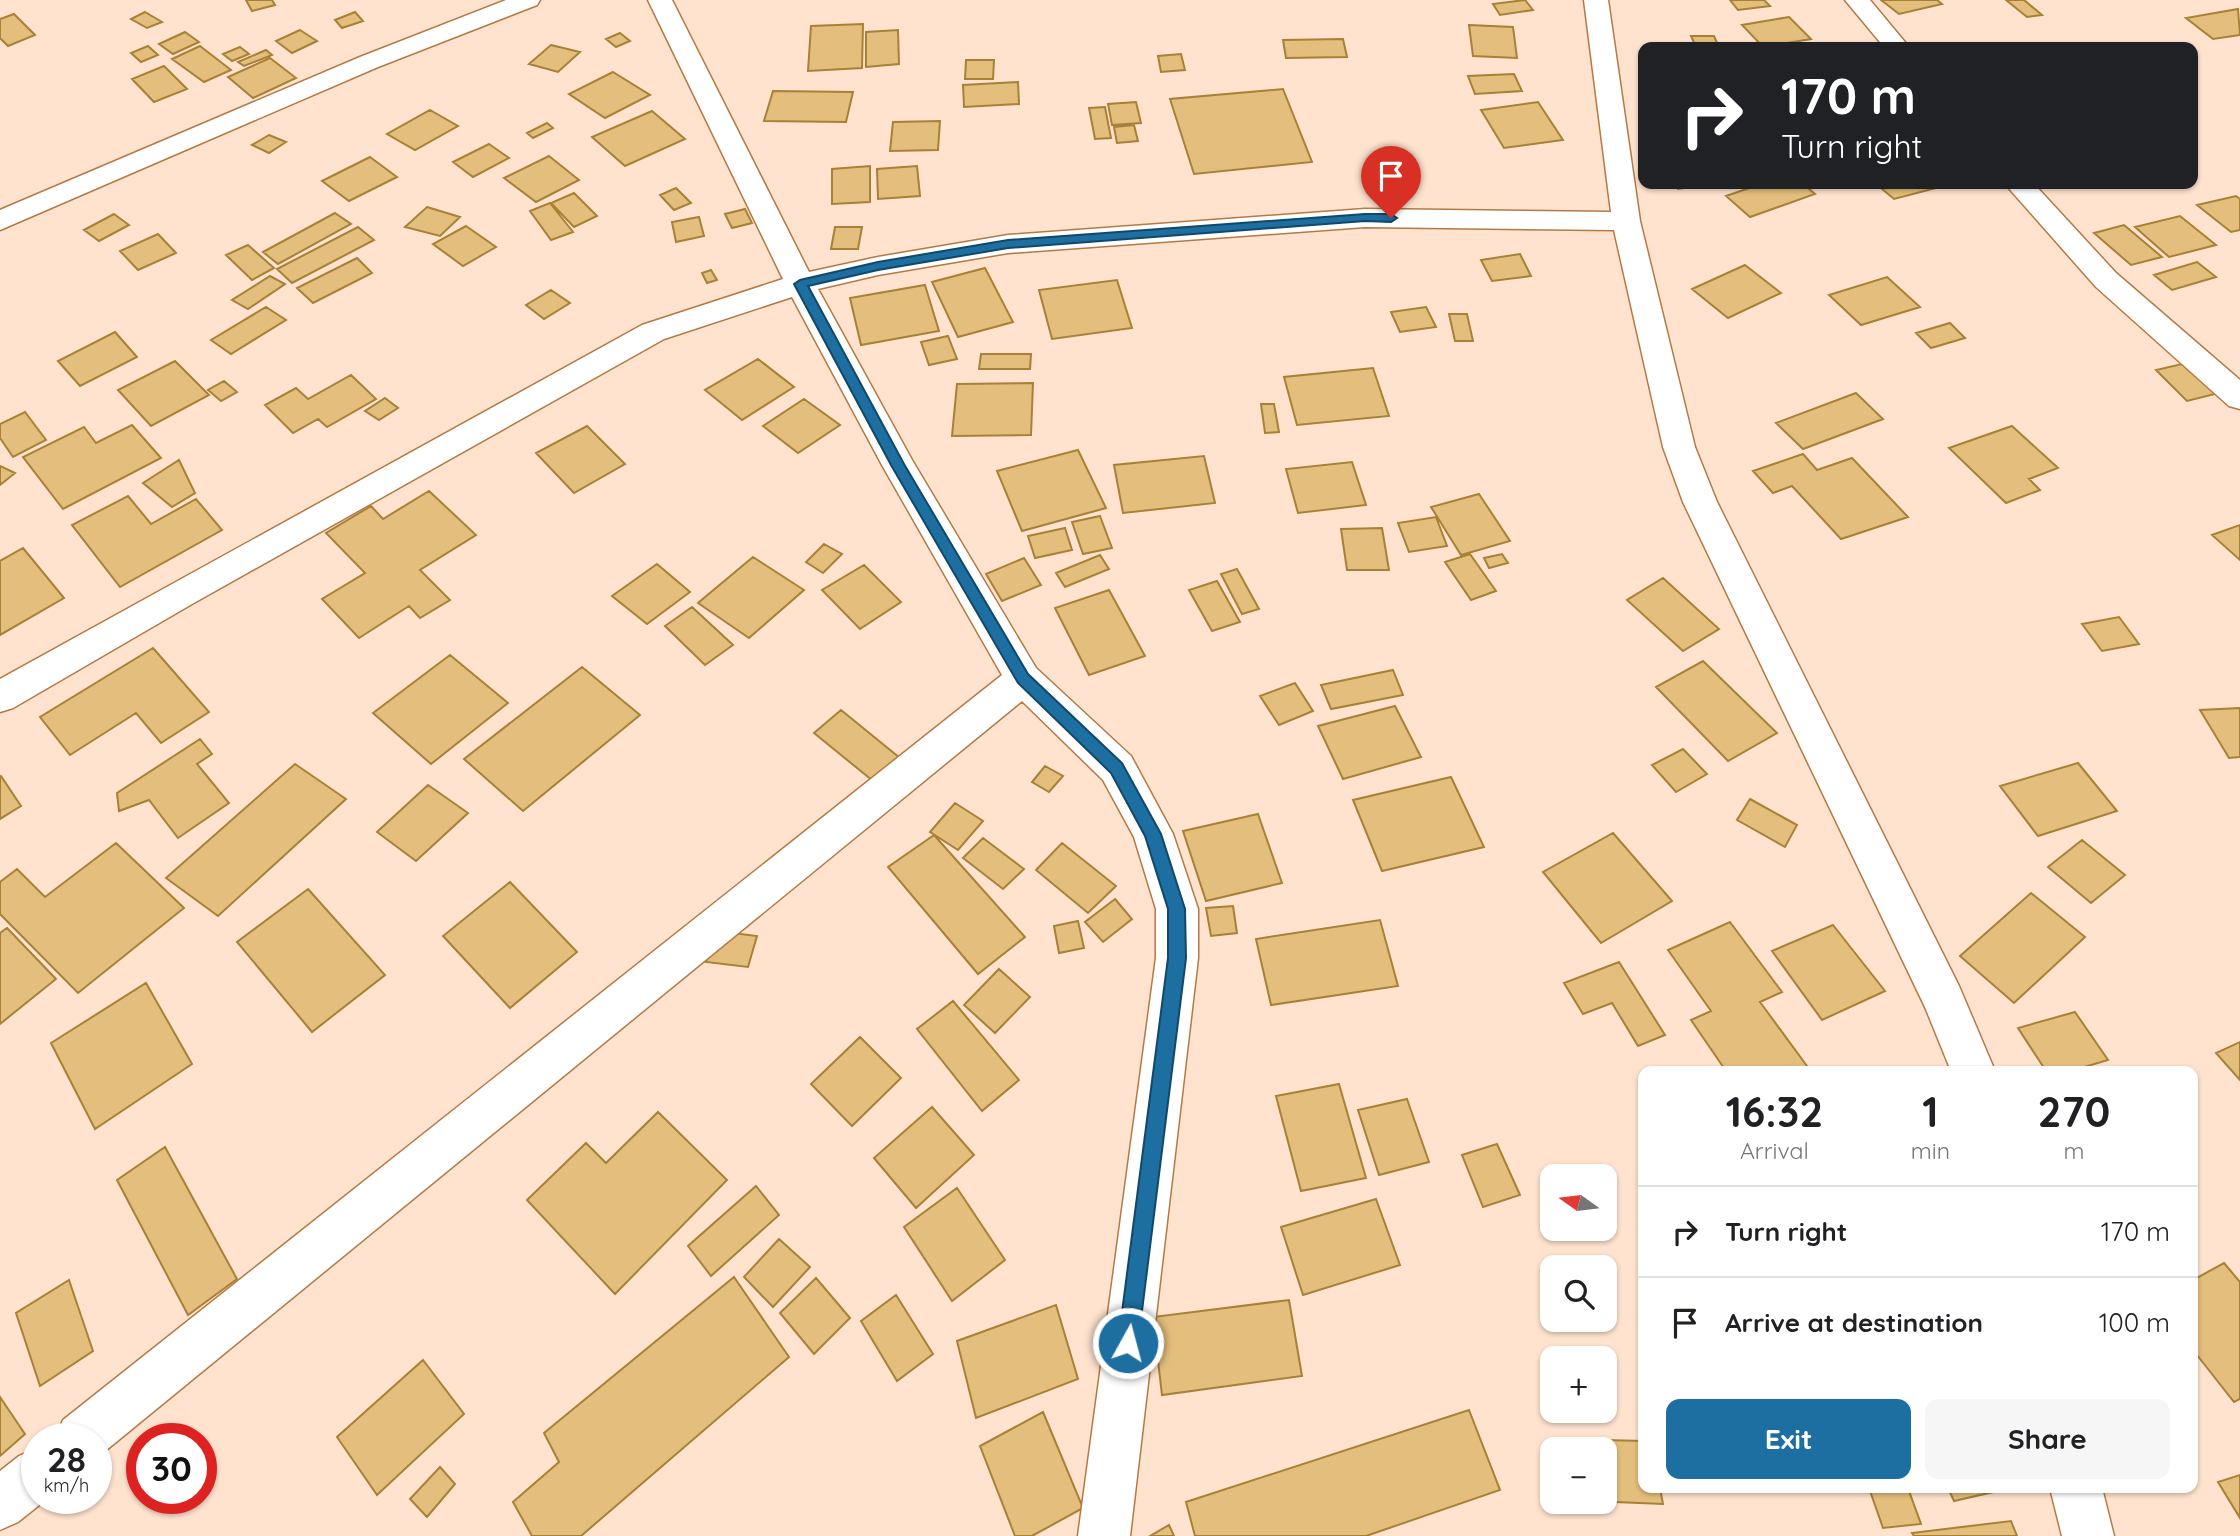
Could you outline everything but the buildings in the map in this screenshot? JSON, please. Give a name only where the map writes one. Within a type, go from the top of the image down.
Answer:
[{"type":"street","points":[[0,221],[369,62],[528,0]]},
{"type":"street","points":[[660,0],[800,284],[898,465],[1023,678],[1117,768],[1153,834],[1177,909],[1177,958],[1104,1536]]},
{"type":"street","points":[[1596,0],[1626,221],[1679,447],[1700,502],[1944,1000],[1971,1066]]},
{"type":"street","points":[[1857,0],[1892,42]]},
{"type":"street","points":[[2024,189],[2106,280],[2240,398]]},
{"type":"street","points":[[0,697],[653,332],[800,284],[891,264],[1008,244],[1365,218],[1626,221]]},
{"type":"street","points":[[100,1423],[1023,678]]},
{"type":"street","points":[[0,1504],[21,1487]]},
{"type":"street","points":[[2077,1493],[2088,1536]]},
{"type":"route","points":[[1128,1343],[1177,958],[1177,909],[1153,834],[1117,768],[1023,678],[898,465],[800,284],[878,266],[1008,244],[1391,218]]}]
